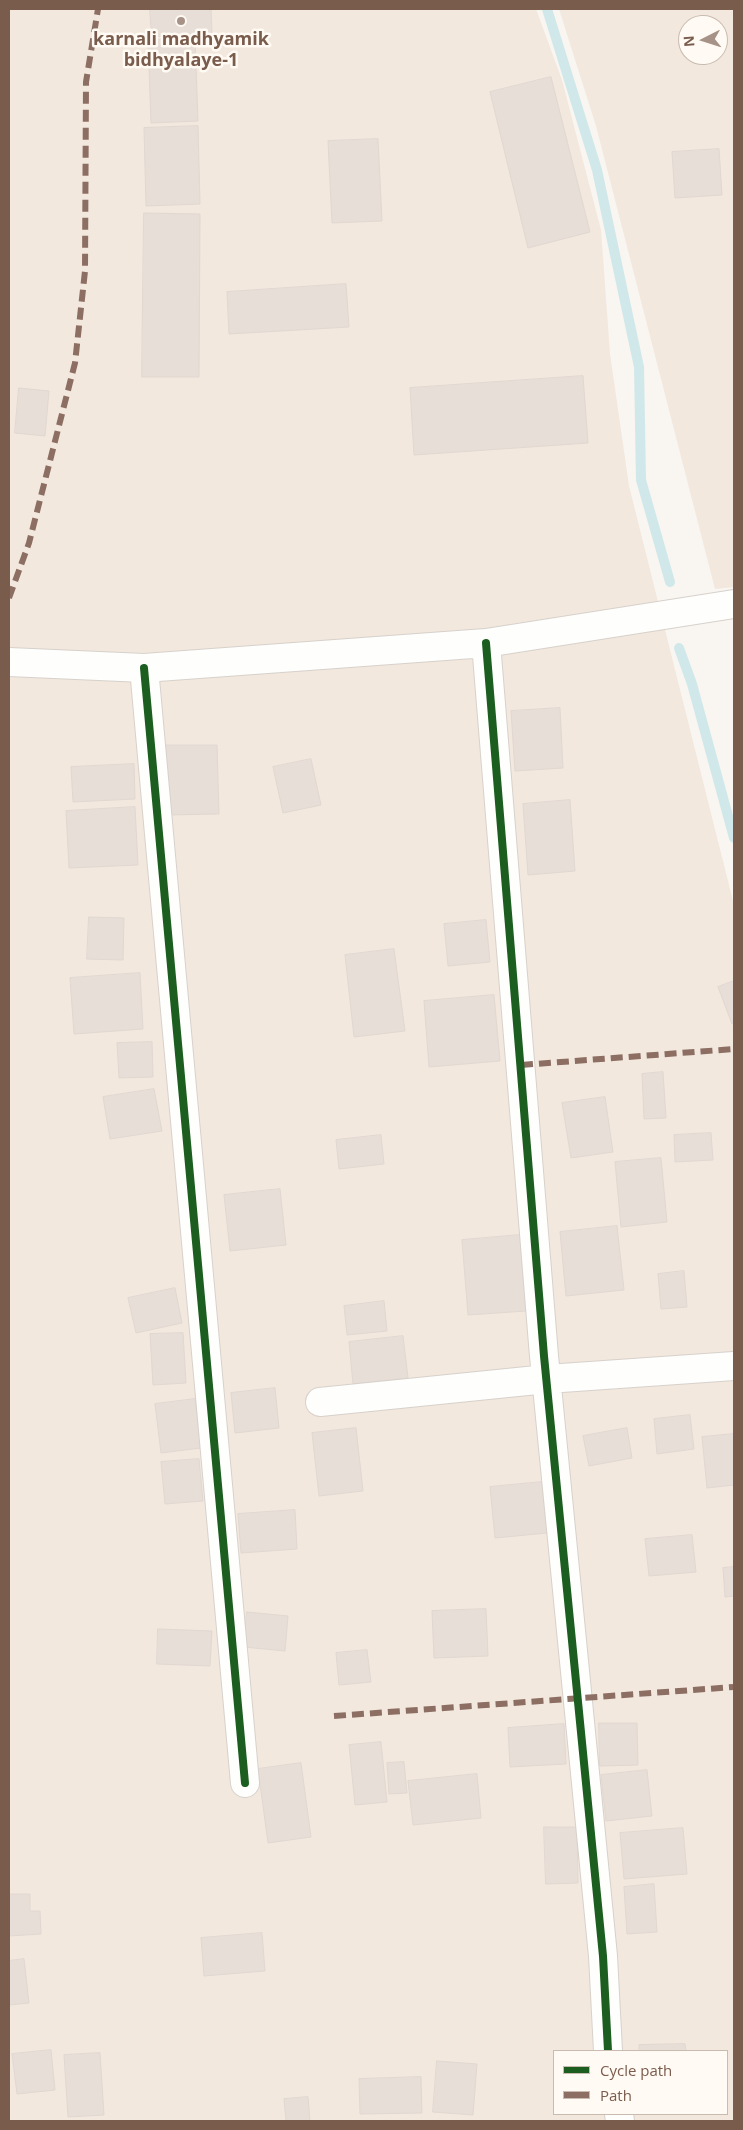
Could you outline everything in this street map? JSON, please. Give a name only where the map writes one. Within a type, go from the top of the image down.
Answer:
[{"type":"street","points":[[9,662],[144,668],[486,643],[734,604]]},
{"type":"street","points":[[486,643],[547,1379],[602,1946],[608,2050]]},
{"type":"street","points":[[144,668],[245,1784]]},
{"type":"street","points":[[320,1402],[547,1379],[734,1366]]},
{"type":"shaded area","points":[[9,9],[536,9],[562,80],[601,230],[610,354],[629,486],[734,905],[734,2121],[9,2121]]},
{"type":"shaded area","points":[[559,9],[734,9],[734,587],[715,589],[596,126]]},
{"type":"building","points":[[150,9],[211,9],[212,33],[152,37]]},
{"type":"building","points":[[195,39],[198,121],[151,123],[148,40]]},
{"type":"building","points":[[551,77],[590,232],[528,248],[490,92]]},
{"type":"building","points":[[198,126],[200,204],[146,206],[144,128]]},
{"type":"building","points":[[378,139],[382,221],[332,223],[328,141]]},
{"type":"building","points":[[719,149],[722,195],[675,198],[672,152]]},
{"type":"building","points":[[144,213],[200,214],[199,377],[142,377]]},
{"type":"building","points":[[346,284],[349,327],[229,334],[227,292]]},
{"type":"building","points":[[583,376],[588,443],[414,455],[410,388]]},
{"type":"building","points":[[19,388],[49,391],[45,436],[15,433]]},
{"type":"building","points":[[560,708],[563,768],[515,771],[511,711]]},
{"type":"building","points":[[166,745],[217,745],[219,814],[167,815]]},
{"type":"building","points":[[311,759],[321,805],[283,813],[273,767]]},
{"type":"building","points":[[134,764],[135,799],[73,802],[71,767]]},
{"type":"building","points":[[570,800],[575,871],[528,875],[523,804]]},
{"type":"building","points":[[135,807],[138,865],[69,868],[66,811]]},
{"type":"building","points":[[89,917],[124,918],[123,960],[87,959]]},
{"type":"building","points":[[486,920],[490,962],[448,966],[444,924]]},
{"type":"building","points":[[394,949],[405,1031],[354,1037],[345,955]]},
{"type":"building","points":[[140,973],[143,1029],[74,1034],[70,978]]},
{"type":"building","points":[[734,981],[734,1023],[732,1024],[718,987]]},
{"type":"building","points":[[494,995],[500,1061],[429,1067],[424,1001]]},
{"type":"building","points":[[152,1042],[153,1077],[119,1078],[117,1043]]},
{"type":"building","points":[[663,1072],[666,1118],[644,1119],[642,1074]]},
{"type":"building","points":[[154,1089],[162,1131],[110,1139],[103,1097]]},
{"type":"building","points":[[605,1097],[613,1152],[571,1158],[562,1103]]},
{"type":"building","points":[[711,1133],[713,1160],[675,1162],[674,1135]]},
{"type":"building","points":[[381,1135],[384,1164],[339,1169],[336,1140]]},
{"type":"building","points":[[661,1158],[667,1222],[621,1227],[615,1162]]},
{"type":"building","points":[[280,1189],[286,1245],[230,1251],[224,1195]]},
{"type":"building","points":[[617,1226],[624,1290],[566,1296],[560,1232]]},
{"type":"building","points":[[520,1235],[526,1311],[468,1315],[462,1240]]},
{"type":"building","points":[[684,1271],[687,1307],[661,1309],[658,1274]]},
{"type":"building","points":[[175,1288],[182,1323],[136,1333],[128,1298]]},
{"type":"building","points":[[384,1301],[387,1331],[347,1335],[344,1306]]},
{"type":"building","points":[[183,1333],[186,1383],[153,1385],[150,1334]]},
{"type":"building","points":[[403,1336],[408,1378],[353,1384],[349,1342]]},
{"type":"building","points":[[275,1388],[279,1428],[235,1433],[231,1393]]},
{"type":"building","points":[[195,1399],[201,1448],[161,1453],[155,1404]]},
{"type":"building","points":[[690,1415],[694,1449],[657,1454],[654,1419]]},
{"type":"building","points":[[356,1428],[363,1491],[319,1496],[312,1433]]},
{"type":"building","points":[[627,1428],[632,1458],[589,1466],[583,1436]]},
{"type":"building","points":[[734,1434],[734,1485],[707,1488],[702,1437]]},
{"type":"building","points":[[199,1459],[203,1501],[165,1504],[161,1462]]},
{"type":"building","points":[[542,1482],[547,1533],[495,1538],[490,1487]]},
{"type":"building","points":[[295,1510],[297,1549],[241,1553],[238,1514]]},
{"type":"building","points":[[692,1535],[696,1572],[649,1576],[645,1539]]},
{"type":"building","points":[[734,1567],[734,1596],[725,1597],[723,1568]]},
{"type":"building","points":[[486,1609],[488,1656],[434,1658],[432,1611]]},
{"type":"building","points":[[247,1612],[288,1616],[285,1651],[244,1647]]},
{"type":"building","points":[[158,1629],[212,1631],[210,1666],[157,1664]]},
{"type":"building","points":[[367,1650],[371,1682],[339,1685],[336,1653]]},
{"type":"building","points":[[599,1723],[637,1723],[638,1765],[600,1766]]},
{"type":"building","points":[[564,1724],[566,1764],[510,1767],[508,1728]]},
{"type":"building","points":[[381,1742],[387,1802],[355,1805],[349,1745]]},
{"type":"building","points":[[404,1762],[407,1793],[389,1794],[387,1763]]},
{"type":"building","points":[[301,1763],[311,1837],[268,1843],[258,1769]]},
{"type":"building","points":[[647,1770],[652,1816],[606,1821],[601,1775]]},
{"type":"building","points":[[477,1774],[481,1818],[413,1825],[408,1781]]},
{"type":"building","points":[[544,1827],[577,1827],[578,1883],[546,1884]]},
{"type":"building","points":[[683,1828],[687,1874],[624,1879],[620,1833]]},
{"type":"building","points":[[654,1884],[657,1932],[627,1934],[624,1887]]},
{"type":"building","points":[[9,1894],[30,1894],[30,1911],[40,1911],[41,1934],[9,1936]]},
{"type":"building","points":[[262,1933],[265,1971],[204,1976],[201,1938]]},
{"type":"building","points":[[24,1959],[29,2003],[9,2005],[9,1961]]},
{"type":"building","points":[[685,2044],[686,2050],[639,2050],[639,2045]]},
{"type":"building","points":[[51,2050],[55,2090],[17,2094],[12,2054]]},
{"type":"building","points":[[100,2053],[104,2115],[68,2117],[64,2055]]},
{"type":"building","points":[[437,2061],[477,2064],[473,2115],[433,2112]]},
{"type":"building","points":[[421,2077],[422,2113],[360,2114],[359,2079]]},
{"type":"building","points":[[308,2097],[310,2121],[286,2121],[284,2099]]},
{"type":"waterway","points":[[547,9],[597,170],[639,367],[641,480],[670,582]]},
{"type":"waterway","points":[[679,648],[692,684],[734,838]]},
{"type":"marked path","points":[[9,598],[29,543],[75,363],[85,271],[86,82],[98,9]]},
{"type":"marked path","points":[[521,1065],[734,1049]]},
{"type":"marked path","points":[[334,1716],[734,1687]]},
{"type":"cycle path","points":[[486,643],[544,1356],[603,1956],[608,2050]]},
{"type":"cycle path","points":[[144,668],[245,1783]]},
{"type":"place","name":"karnali madhyamik bidhyalaye-1","points":[[181,21]]}]
